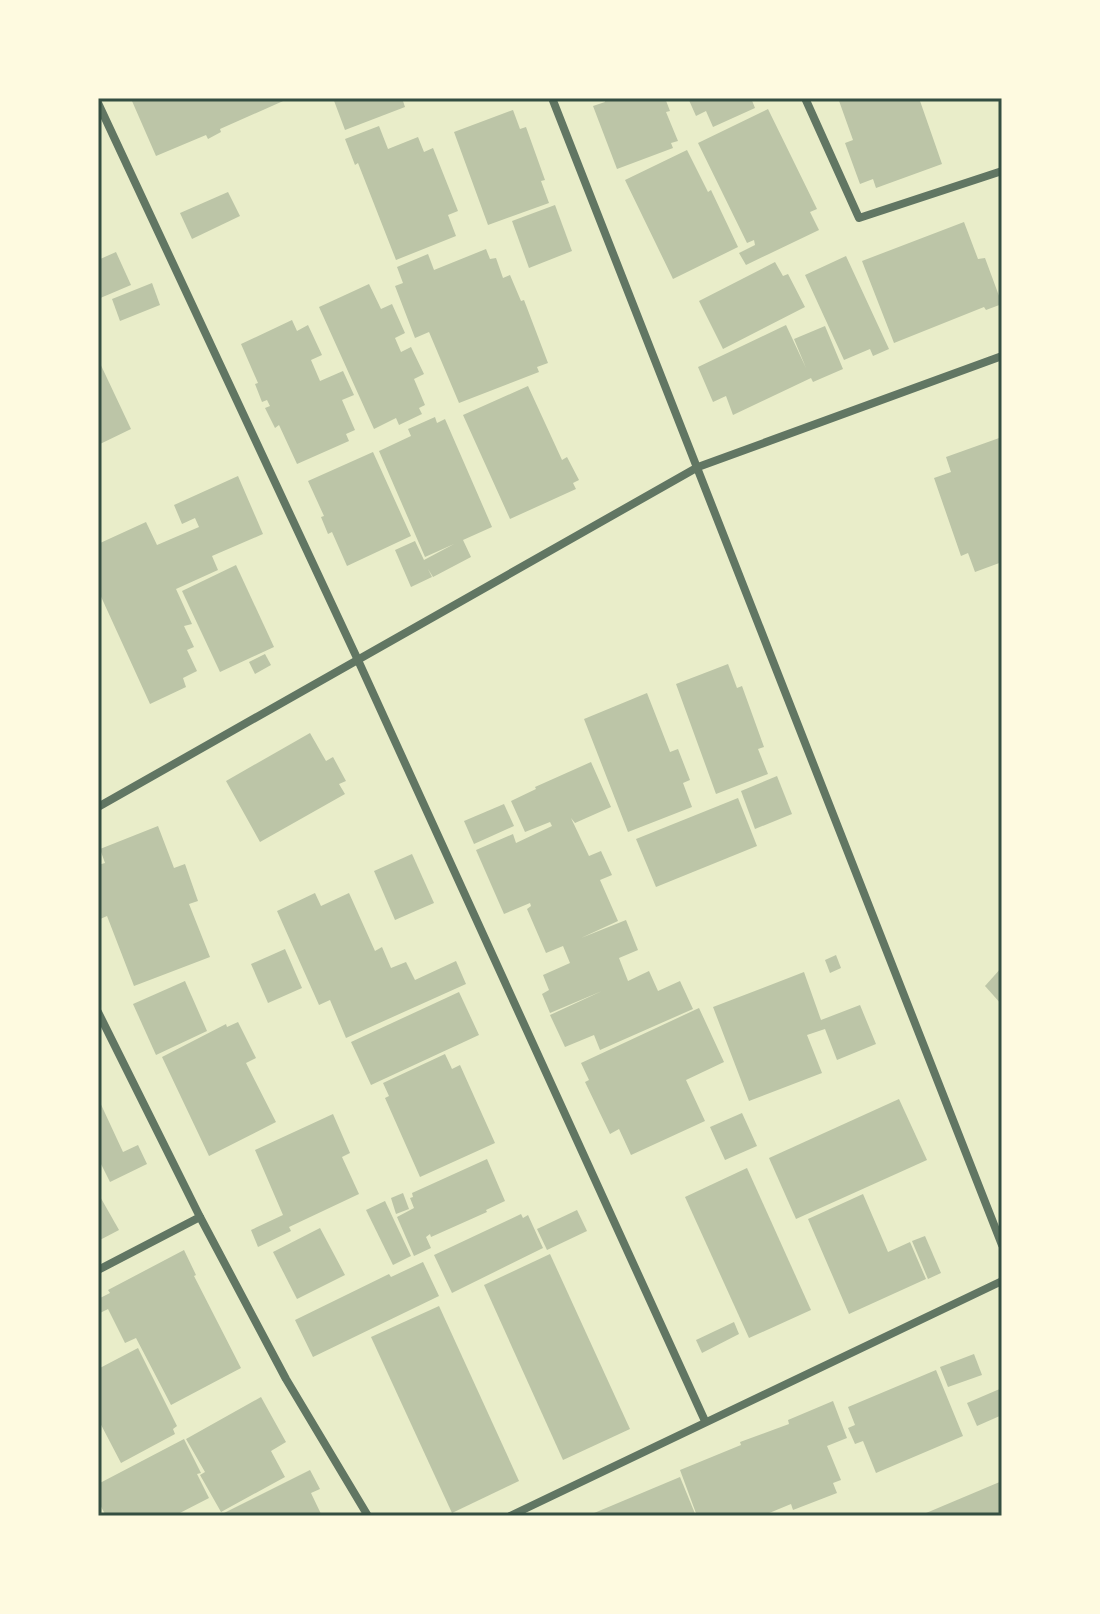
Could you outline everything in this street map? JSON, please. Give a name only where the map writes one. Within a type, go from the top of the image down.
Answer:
[{"type":"street","points":[[552,98],[1002,1245]]},
{"type":"street","points":[[805,98],[859,218],[1002,171]]},
{"type":"street","points":[[98,103],[357,658],[705,1421]]},
{"type":"street","points":[[98,807],[698,467],[1002,356]]},
{"type":"street","points":[[98,1012],[200,1217],[286,1379],[368,1516]]},
{"type":"street","points":[[98,1270],[200,1217]]},
{"type":"street","points":[[510,1516],[1002,1281]]},
{"type":"building","points":[[139,98],[290,98],[220,129],[221,132],[208,139],[206,135],[156,156],[132,101]]},
{"type":"building","points":[[333,98],[402,98],[405,107],[345,130]]},
{"type":"building","points":[[604,98],[665,98],[670,111],[666,112],[678,141],[671,143],[673,148],[617,169],[593,106],[605,102]]},
{"type":"building","points":[[688,98],[751,98],[755,108],[713,127],[706,111],[696,116]]},
{"type":"building","points":[[838,98],[919,98],[942,164],[876,188],[873,179],[860,184],[845,143],[853,140]]},
{"type":"building","points":[[768,109],[817,209],[810,212],[819,230],[746,265],[739,253],[755,245],[754,240],[747,243],[698,143]]},
{"type":"building","points":[[513,110],[520,129],[526,127],[545,180],[541,181],[549,203],[488,225],[454,132]]},
{"type":"building","points":[[379,126],[388,149],[418,137],[424,152],[433,148],[458,211],[448,215],[456,236],[396,260],[358,163],[355,165],[345,139]]},
{"type":"building","points":[[687,150],[708,192],[711,190],[738,247],[673,279],[625,180]]},
{"type":"building","points":[[228,192],[240,216],[192,239],[180,213]]},
{"type":"building","points":[[555,205],[572,251],[529,268],[512,221]]},
{"type":"building","points":[[964,222],[978,259],[985,258],[1002,304],[986,310],[984,307],[894,343],[862,261]]},
{"type":"building","points":[[486,249],[490,259],[496,258],[503,278],[510,275],[521,301],[524,300],[548,363],[537,367],[539,372],[459,403],[429,332],[415,338],[395,286],[403,283],[397,267],[428,254],[434,270]]},
{"type":"building","points":[[116,252],[131,285],[98,299],[98,260]]},
{"type":"building","points":[[846,256],[889,349],[873,356],[870,349],[844,360],[805,275]]},
{"type":"building","points":[[775,262],[783,276],[788,274],[805,307],[723,349],[699,301]]},
{"type":"building","points":[[152,283],[160,305],[120,321],[112,299]]},
{"type":"building","points":[[369,284],[381,309],[392,304],[405,333],[395,338],[401,352],[411,347],[424,374],[414,379],[425,405],[419,408],[422,414],[399,425],[396,418],[374,429],[319,307]]},
{"type":"building","points":[[292,320],[297,331],[308,325],[322,355],[311,360],[320,381],[343,371],[354,395],[342,400],[355,430],[346,434],[349,441],[297,464],[279,425],[275,428],[265,408],[270,406],[267,400],[262,402],[255,384],[258,383],[241,344]]},
{"type":"building","points":[[786,325],[806,368],[794,339],[825,326],[843,369],[813,382],[811,378],[733,415],[726,396],[713,402],[698,367]]},
{"type":"building","points":[[98,359],[131,429],[98,445]]},
{"type":"building","points":[[528,386],[562,460],[567,457],[579,480],[573,483],[576,489],[510,519],[463,415]]},
{"type":"building","points":[[435,417],[437,423],[445,419],[492,527],[463,540],[471,557],[433,577],[428,569],[432,577],[411,587],[395,550],[415,541],[424,560],[454,544],[425,557],[379,451],[411,436],[408,429]]},
{"type":"building","points":[[1002,437],[1002,562],[975,572],[968,553],[961,556],[934,478],[951,472],[946,457]]},
{"type":"building","points":[[373,452],[411,536],[347,566],[332,532],[328,534],[321,517],[324,516],[308,481]]},
{"type":"building","points":[[238,476],[263,534],[212,556],[218,570],[176,589],[192,624],[184,626],[194,647],[187,650],[197,671],[183,678],[186,687],[150,704],[98,590],[98,544],[146,522],[157,545],[199,527],[195,518],[182,524],[174,505]]},
{"type":"building","points":[[236,565],[274,647],[220,672],[182,591]]},
{"type":"building","points":[[265,654],[271,665],[255,674],[249,662]]},
{"type":"building","points":[[728,664],[737,688],[742,686],[764,747],[758,749],[768,774],[716,794],[676,684]]},
{"type":"building","points":[[647,693],[670,752],[678,749],[690,780],[683,783],[692,807],[628,832],[584,719]]},
{"type":"building","points":[[310,733],[326,761],[333,757],[346,781],[339,784],[345,794],[260,842],[226,781]]},
{"type":"building","points":[[591,762],[611,807],[575,823],[571,818],[589,856],[601,851],[612,875],[600,880],[618,921],[581,938],[626,920],[638,950],[619,958],[628,981],[649,971],[658,991],[680,981],[693,1009],[600,1050],[594,1035],[565,1047],[550,1015],[602,991],[550,1013],[542,994],[549,990],[543,975],[570,963],[563,946],[546,953],[527,909],[530,903],[504,914],[476,850],[513,834],[516,843],[552,826],[550,822],[525,832],[511,801]]},
{"type":"building","points":[[777,776],[792,814],[755,829],[741,791]]},
{"type":"building","points":[[738,798],[757,846],[656,887],[636,839]]},
{"type":"building","points":[[504,804],[514,826],[474,844],[464,821]]},
{"type":"building","points":[[158,826],[174,868],[185,864],[198,901],[189,904],[210,957],[134,986],[107,916],[98,920],[98,865],[105,863],[100,849]]},
{"type":"building","points":[[412,854],[434,903],[395,920],[374,871]]},
{"type":"building","points":[[315,893],[321,906],[349,893],[375,951],[382,947],[391,968],[406,962],[415,980],[456,961],[466,984],[346,1038],[330,1000],[319,1005],[277,911]]},
{"type":"building","points":[[285,949],[302,988],[268,1003],[251,964]]},
{"type":"building","points":[[836,955],[841,968],[830,973],[825,960]]},
{"type":"building","points":[[1002,967],[1002,1005],[985,986]]},
{"type":"building","points":[[804,972],[821,1020],[860,1005],[876,1044],[837,1060],[825,1029],[807,1035],[822,1073],[749,1101],[713,1007]]},
{"type":"building","points":[[185,981],[207,1031],[156,1055],[133,1004]]},
{"type":"building","points":[[459,992],[479,1035],[371,1085],[351,1042]]},
{"type":"building","points":[[699,1008],[724,1062],[686,1080],[705,1121],[631,1155],[619,1129],[610,1134],[585,1082],[589,1080],[581,1063]]},
{"type":"building","points":[[238,1022],[256,1058],[246,1063],[276,1122],[209,1156],[162,1057],[226,1024],[227,1027]]},
{"type":"building","points":[[445,1054],[452,1069],[460,1065],[495,1143],[420,1177],[385,1098],[389,1096],[383,1083]]},
{"type":"building","points":[[98,1098],[123,1152],[138,1145],[147,1164],[110,1182],[101,1164],[98,1165]]},
{"type":"building","points":[[899,1099],[927,1160],[796,1219],[769,1158]]},
{"type":"building","points":[[742,1113],[757,1146],[725,1160],[710,1127]]},
{"type":"building","points":[[333,1114],[350,1153],[342,1157],[359,1194],[289,1227],[291,1231],[258,1247],[251,1230],[283,1215],[255,1150]]},
{"type":"building","points":[[487,1159],[505,1201],[431,1237],[430,1234],[426,1237],[431,1248],[414,1256],[397,1217],[414,1208],[410,1198],[413,1197],[412,1193]]},
{"type":"building","points":[[747,1168],[811,1310],[749,1338],[685,1197]]},
{"type":"building","points":[[98,1193],[119,1230],[98,1241]]},
{"type":"building","points":[[403,1193],[409,1209],[396,1214],[391,1198]]},
{"type":"building","points":[[863,1194],[888,1252],[910,1242],[926,1279],[849,1314],[808,1219]]},
{"type":"building","points":[[385,1201],[411,1256],[393,1265],[366,1210]]},
{"type":"building","points":[[577,1210],[587,1231],[547,1250],[537,1229]]},
{"type":"building","points":[[521,1214],[523,1218],[528,1215],[543,1248],[452,1293],[434,1255]]},
{"type":"building","points":[[320,1228],[345,1275],[297,1299],[273,1252]]},
{"type":"building","points":[[925,1236],[941,1273],[928,1279],[912,1241]]},
{"type":"building","points":[[184,1250],[241,1368],[171,1405],[136,1338],[125,1343],[108,1309],[98,1314],[98,1299],[110,1293],[108,1290]]},
{"type":"building","points":[[550,1254],[630,1429],[563,1460],[484,1285]]},
{"type":"building","points":[[423,1262],[439,1296],[313,1357],[295,1320],[389,1274],[391,1277]]},
{"type":"building","points":[[439,1306],[519,1481],[452,1513],[371,1337]]},
{"type":"building","points":[[734,1322],[739,1334],[702,1353],[696,1340]]},
{"type":"building","points":[[138,1348],[177,1426],[173,1429],[175,1434],[121,1463],[98,1419],[98,1369]]},
{"type":"building","points":[[974,1354],[982,1375],[948,1387],[940,1367]]},
{"type":"building","points":[[936,1370],[963,1436],[876,1473],[863,1441],[855,1444],[848,1428],[855,1425],[848,1407]]},
{"type":"building","points":[[1002,1388],[1002,1415],[977,1426],[967,1403]]},
{"type":"building","points":[[261,1397],[286,1442],[271,1451],[285,1477],[221,1512],[200,1475],[205,1472],[186,1439]]},
{"type":"building","points":[[833,1401],[847,1438],[827,1446],[841,1480],[833,1483],[837,1493],[793,1510],[791,1504],[762,1516],[697,1516],[680,1470],[741,1445],[740,1442],[789,1424],[788,1420]]},
{"type":"building","points":[[184,1439],[209,1498],[174,1516],[106,1516],[98,1501],[98,1484]]},
{"type":"building","points":[[310,1470],[320,1489],[311,1493],[322,1516],[218,1516]]},
{"type":"building","points":[[680,1477],[696,1516],[587,1516]]},
{"type":"building","points":[[1002,1481],[1002,1516],[919,1516]]}]
